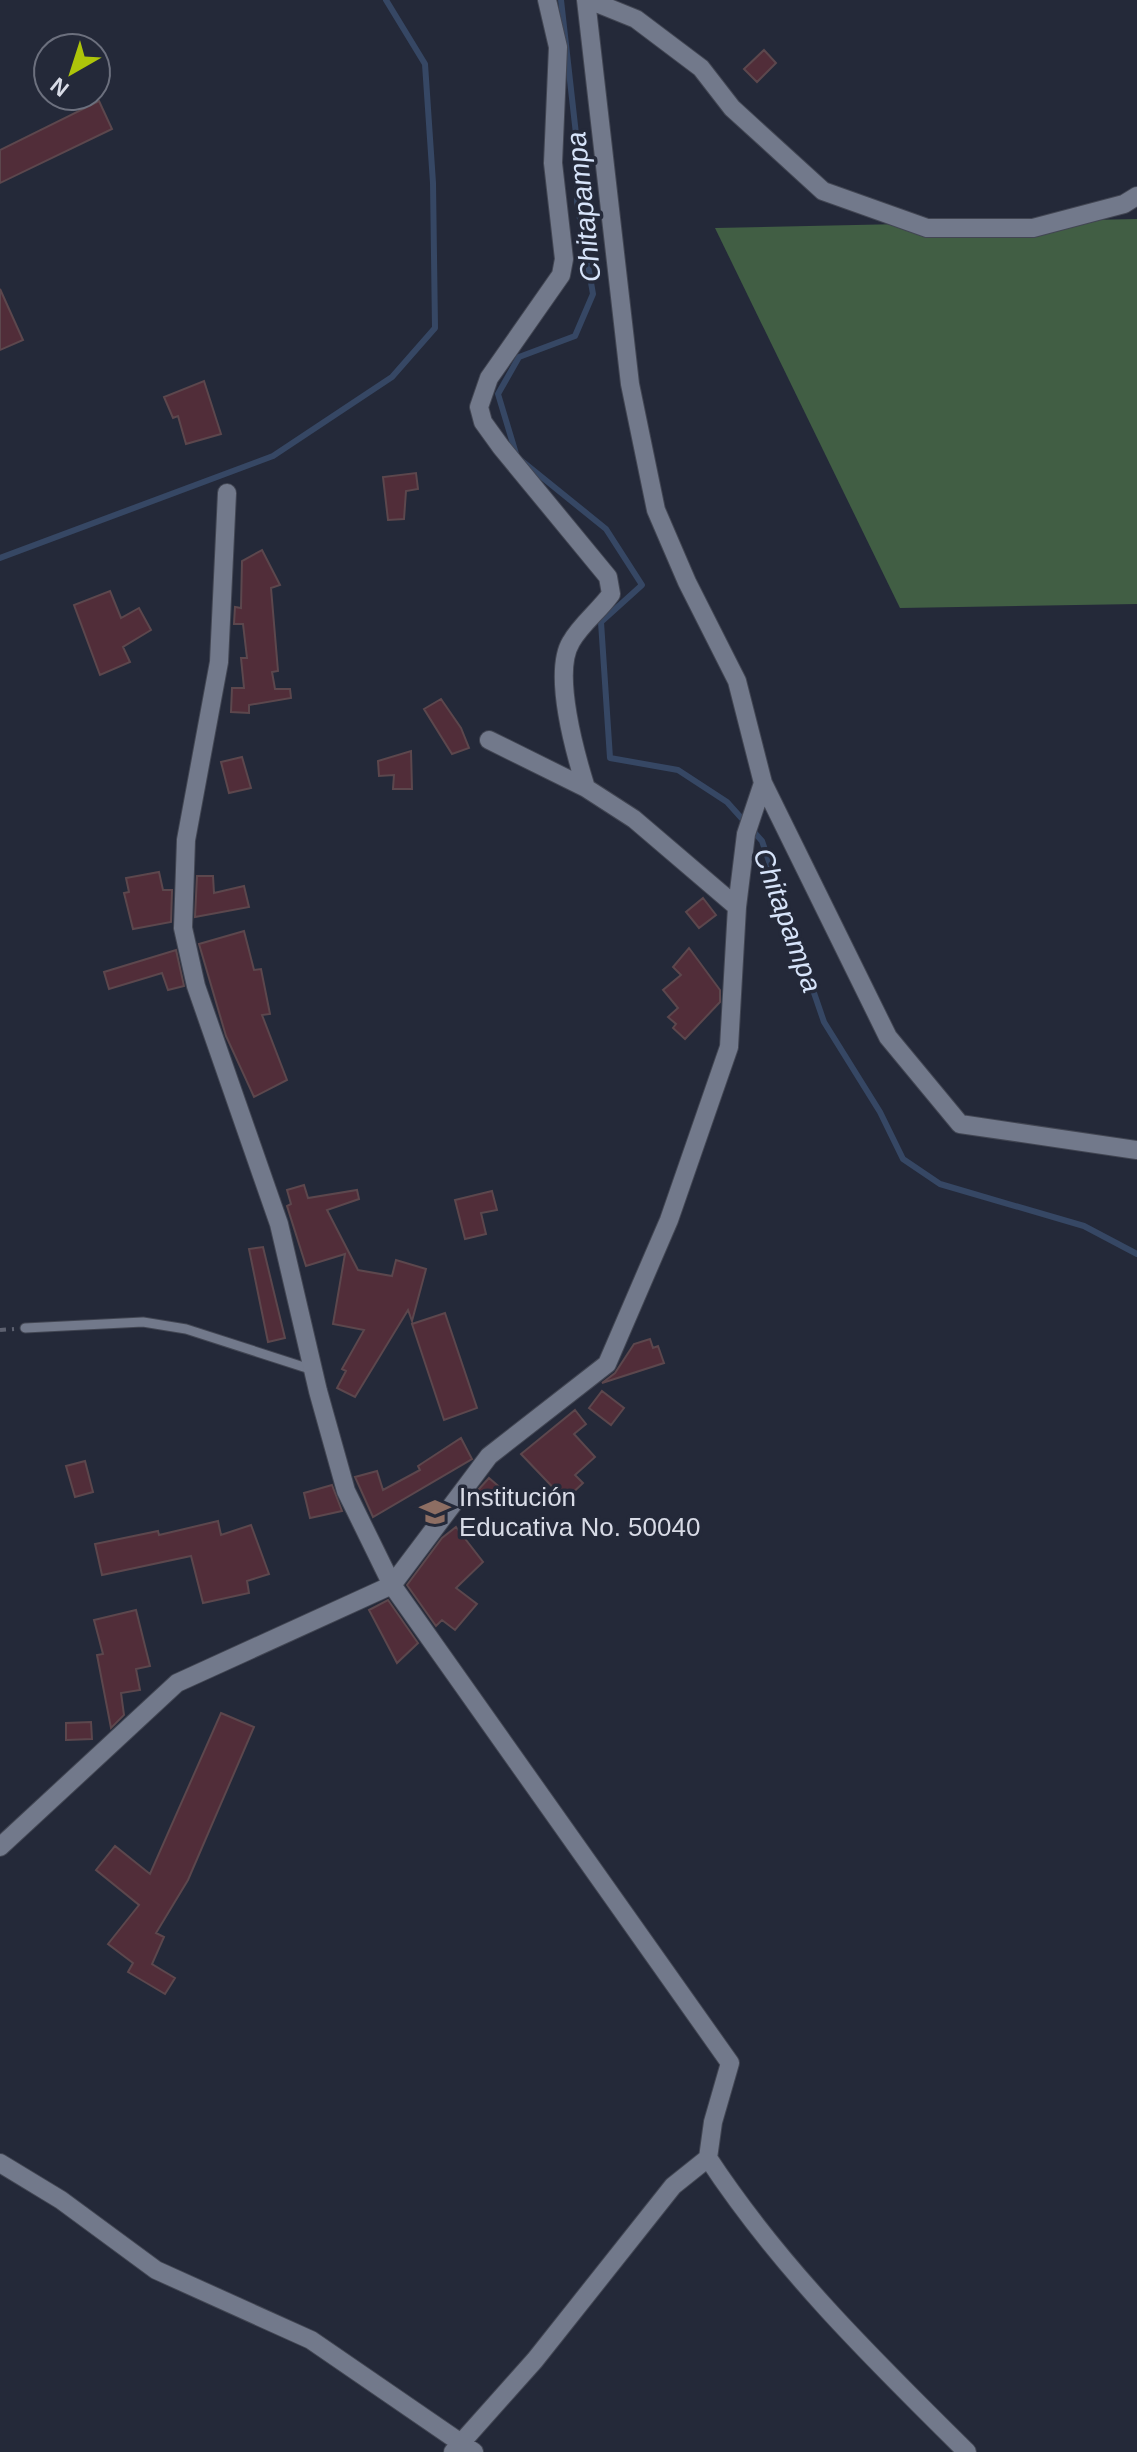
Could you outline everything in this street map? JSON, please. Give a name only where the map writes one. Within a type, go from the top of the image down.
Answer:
[{"type":"street","points":[[547,0],[558,47],[553,163],[564,259],[561,275],[489,378],[479,407],[483,422],[501,447],[608,577],[612,587],[611,594],[567,650],[565,702],[569,735],[586,788]]},
{"type":"street","points":[[1137,196],[1124,204],[1033,228],[927,228],[823,191],[732,108],[701,68],[636,19],[588,0],[630,384],[656,510],[687,582],[737,681],[760,789],[888,1037],[960,1124],[1137,1150]]},
{"type":"street","points":[[227,493],[219,662],[186,840],[183,928],[196,986],[279,1224],[313,1370],[346,1491],[392,1585],[730,2063],[713,2122],[708,2158],[751,2223],[841,2325],[967,2452]]},
{"type":"street","points":[[489,740],[586,788],[634,819],[737,907]]},
{"type":"street","points":[[0,1847],[177,1683],[392,1585],[489,1456],[607,1364],[669,1220],[729,1047],[737,907],[746,834],[760,789]]},
{"type":"street","points":[[0,2163],[61,2200],[156,2270],[311,2340],[463,2449],[673,2186],[708,2158]]},
{"type":"lane","points":[[25,1328],[143,1322],[186,1329],[313,1370]]},
{"type":"green space","points":[[1137,219],[1137,604],[900,608],[715,228]]},
{"type":"building","points":[[764,50],[776,63],[757,82],[744,69]]},
{"type":"building","points":[[77,112],[104,112],[112,129],[0,183],[0,150]]},
{"type":"building","points":[[0,289],[23,340],[0,350]]},
{"type":"building","points":[[204,381],[221,434],[186,444],[178,416],[173,418],[164,397]]},
{"type":"building","points":[[416,473],[418,489],[406,491],[404,519],[388,520],[383,477]]},
{"type":"building","points":[[262,550],[280,585],[271,588],[278,671],[272,672],[275,689],[290,689],[291,698],[249,705],[249,713],[231,712],[232,688],[244,688],[241,658],[247,658],[243,624],[234,624],[235,607],[241,608],[242,561]]},
{"type":"building","points":[[110,591],[121,618],[139,608],[151,630],[123,647],[130,662],[100,675],[74,605]]},
{"type":"building","points":[[441,699],[461,728],[469,748],[452,754],[424,709]]},
{"type":"building","points":[[411,751],[412,789],[393,789],[394,775],[379,776],[378,761]]},
{"type":"building","points":[[242,757],[251,788],[229,793],[221,762]]},
{"type":"building","points":[[159,872],[163,890],[172,890],[171,922],[133,929],[124,893],[129,892],[126,878]]},
{"type":"building","points":[[197,876],[213,876],[214,893],[244,886],[249,907],[195,917]]},
{"type":"building","points":[[703,898],[716,915],[699,928],[686,912]]},
{"type":"building","points":[[244,931],[254,970],[261,969],[270,1014],[262,1015],[287,1080],[254,1097],[226,1036],[199,944]]},
{"type":"building","points":[[689,948],[720,990],[720,1002],[685,1039],[673,1028],[676,1024],[668,1017],[678,1008],[663,990],[681,975],[673,967]]},
{"type":"building","points":[[176,950],[184,986],[168,990],[162,973],[109,989],[104,972]]},
{"type":"building","points":[[304,1185],[308,1198],[357,1190],[359,1199],[327,1210],[358,1270],[392,1276],[396,1260],[426,1269],[412,1321],[408,1310],[355,1397],[337,1388],[346,1371],[342,1369],[364,1330],[333,1324],[345,1254],[306,1266],[287,1206],[291,1204],[287,1190]]},
{"type":"building","points":[[492,1191],[497,1210],[481,1213],[486,1234],[465,1239],[455,1200]]},
{"type":"building","points":[[263,1247],[285,1338],[268,1342],[249,1249]]},
{"type":"building","points":[[445,1313],[477,1408],[444,1420],[412,1324]]},
{"type":"building","points":[[650,1339],[653,1348],[658,1346],[664,1363],[602,1383],[615,1373],[634,1344]]},
{"type":"building","points":[[602,1391],[624,1408],[611,1425],[589,1408]]},
{"type":"building","points":[[575,1410],[586,1424],[574,1434],[595,1457],[575,1475],[583,1483],[565,1500],[521,1454]]},
{"type":"building","points":[[461,1438],[472,1459],[373,1517],[355,1477],[377,1471],[383,1490],[420,1470],[418,1466]]},
{"type":"building","points":[[85,1461],[93,1492],[75,1497],[66,1466]]},
{"type":"building","points":[[489,1478],[510,1496],[499,1508],[478,1490]]},
{"type":"building","points":[[332,1485],[342,1511],[310,1518],[304,1493]]},
{"type":"building","points":[[218,1521],[221,1535],[251,1525],[269,1574],[247,1581],[249,1593],[203,1603],[191,1556],[102,1575],[95,1544],[158,1531],[159,1535]]},
{"type":"building","points":[[456,1527],[483,1562],[456,1588],[477,1604],[455,1630],[442,1620],[436,1626],[407,1585],[442,1538]]},
{"type":"building","points":[[388,1600],[418,1643],[397,1663],[369,1610]]},
{"type":"building","points":[[136,1610],[150,1666],[136,1669],[140,1690],[121,1693],[124,1715],[111,1728],[97,1655],[103,1654],[94,1620]]},
{"type":"building","points":[[221,1713],[254,1727],[188,1880],[156,1933],[164,1937],[152,1964],[175,1978],[165,1994],[128,1972],[133,1963],[108,1944],[139,1905],[96,1870],[115,1846],[150,1874]]},
{"type":"building","points":[[91,1722],[92,1739],[66,1740],[66,1723]]},
{"type":"waterway","points":[[0,558],[273,456],[392,377],[435,328],[433,183],[425,64],[386,0]]},
{"type":"waterway","name":"Chitapampa","points":[[561,0],[578,152],[577,202],[593,294],[575,336],[519,357],[498,394],[517,457],[606,529],[642,585],[601,622],[610,758],[678,770],[727,802],[762,841],[824,1022],[880,1112],[903,1159],[940,1184],[1084,1226],[1137,1254]]},
{"type":"place","name":"Institución Educativa No. 50040","points":[[435,1512]]}]
